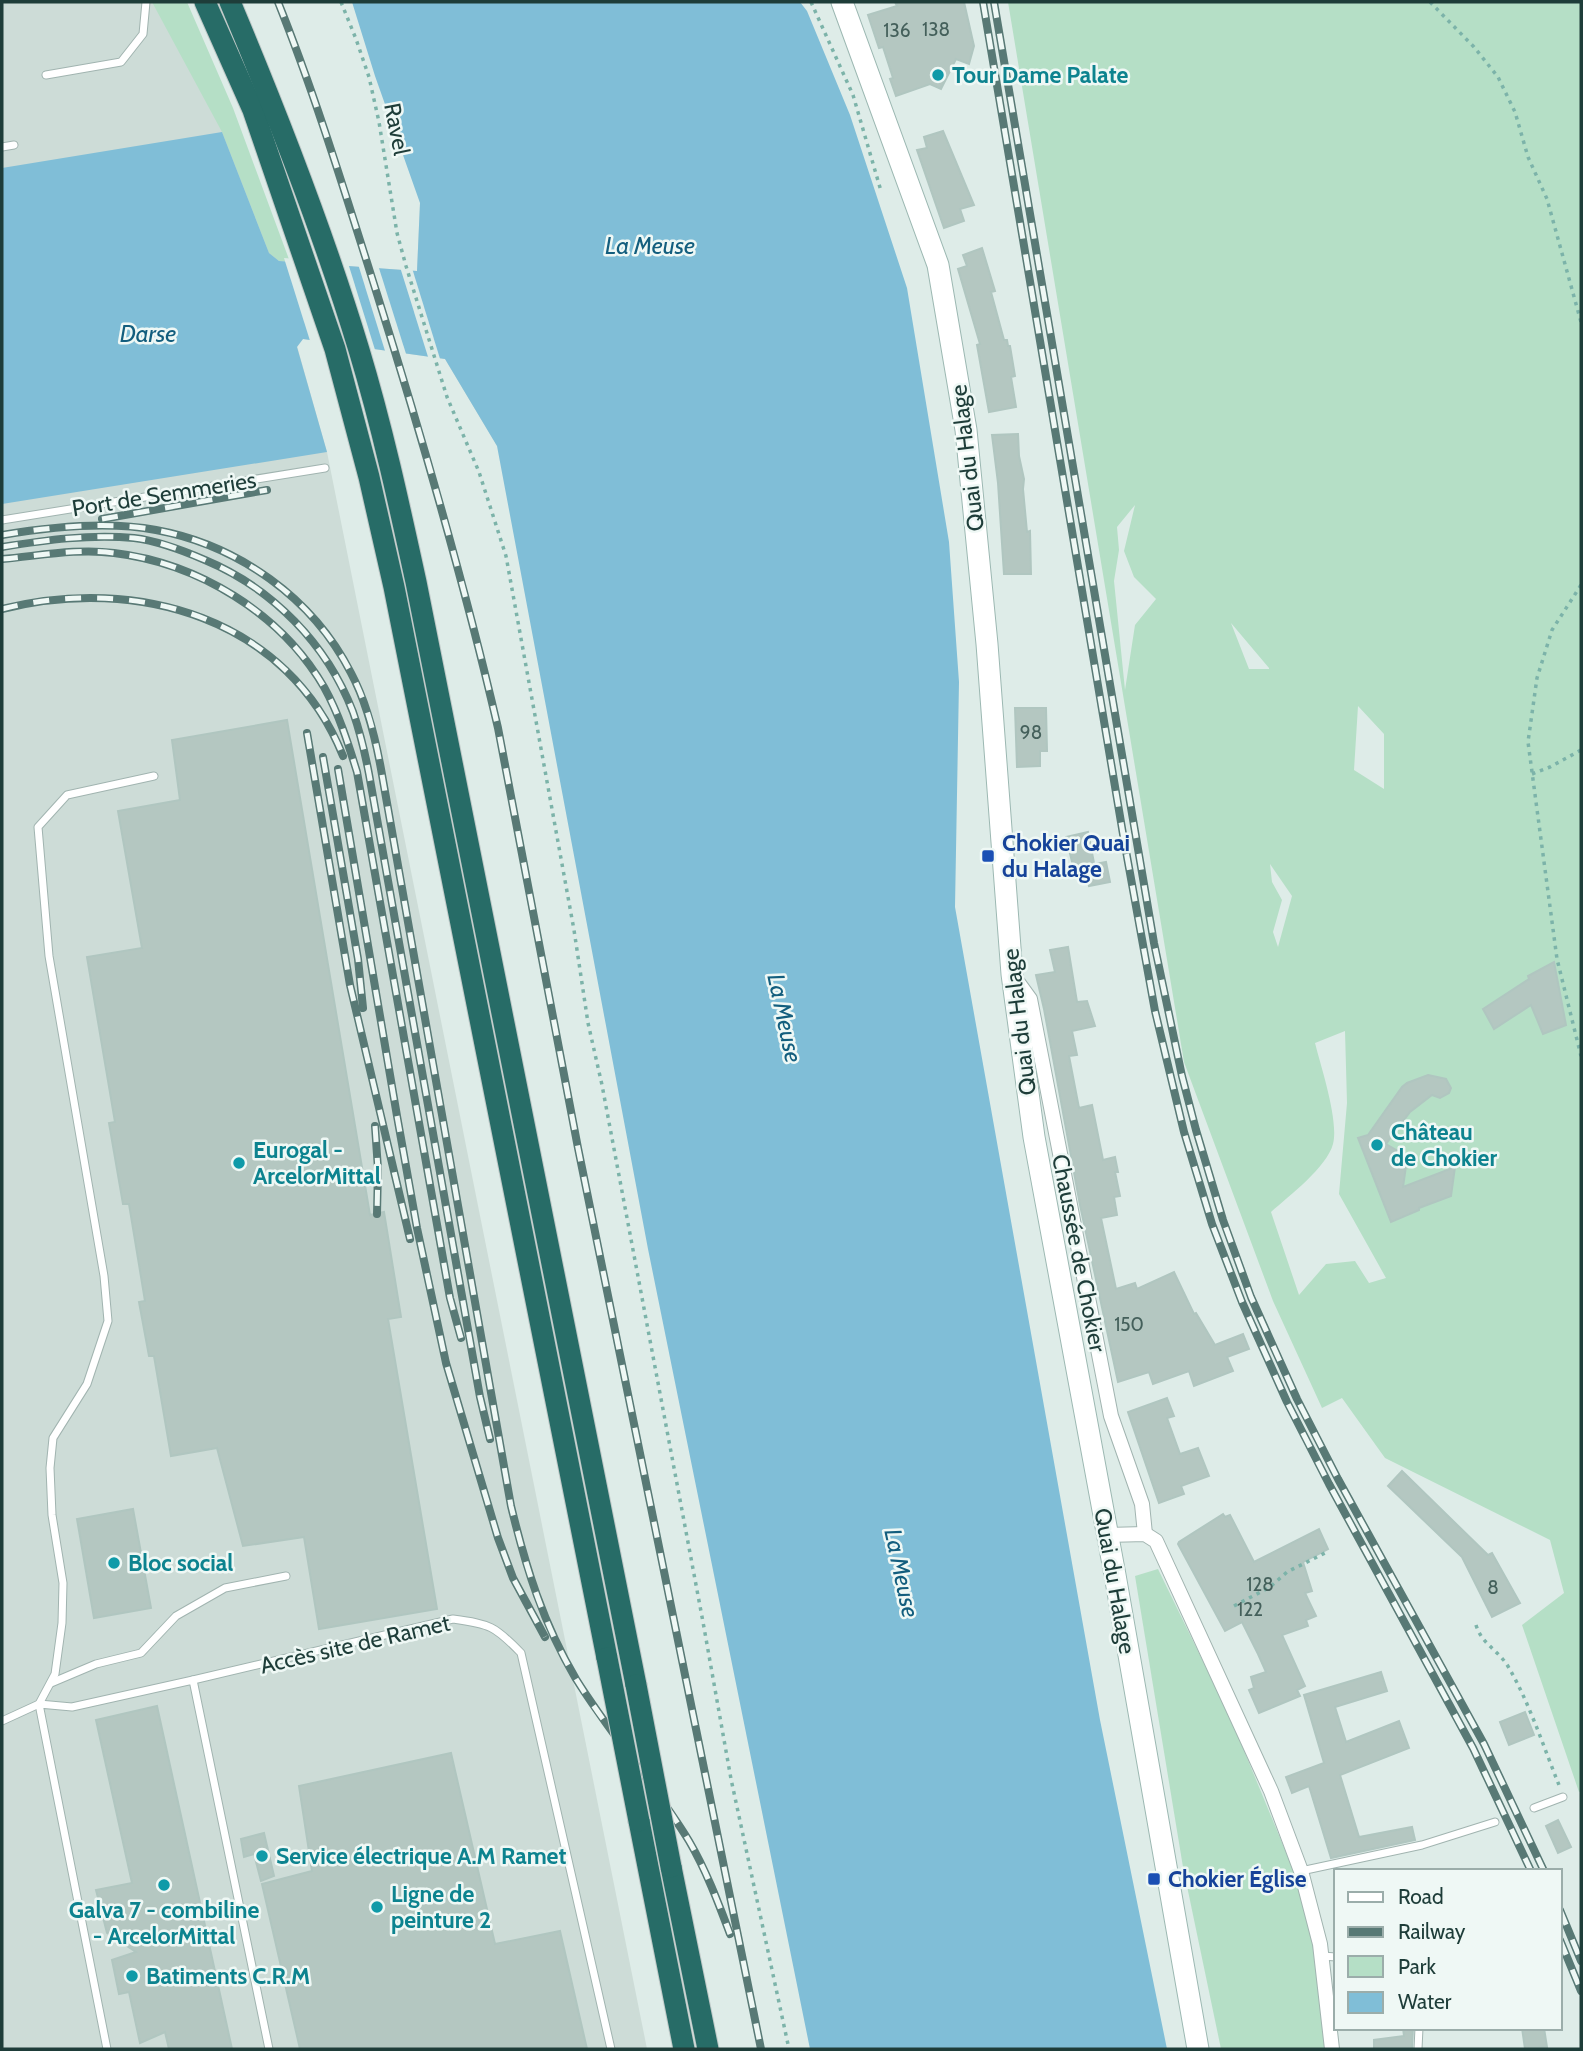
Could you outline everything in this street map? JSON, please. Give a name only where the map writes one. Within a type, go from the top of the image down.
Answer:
[{"type":"highway","points":[[205,2],[253,110],[305,258],[335,349],[369,477],[396,600],[684,2049]]},
{"type":"highway","points":[[230,2],[273,104],[330,260],[360,352],[393,476],[708,2049]]},
{"type":"main road","name":"Quai du Halage","points":[[842,2],[938,265],[966,430],[987,644],[1012,974],[1034,1137],[1108,1535],[1198,2049]]},
{"type":"street","name":"Chaussée de Chokier","points":[[1012,974],[1030,999],[1111,1416],[1142,1504],[1145,1535]]},
{"type":"street","points":[[1108,1535],[1145,1535],[1156,1541],[1271,1791],[1301,1871],[1320,1944],[1329,1956],[1332,2049]]},
{"type":"lane","points":[[46,75],[121,62],[143,34],[146,2]]},
{"type":"lane","points":[[2,147],[14,145]]},
{"type":"lane","name":"Port de Semmeries","points":[[2,520],[325,468]]},
{"type":"lane","points":[[2,1721],[39,1704],[55,1674],[62,1623],[63,1583],[52,1515],[50,1468],[53,1438],[86,1384],[108,1321],[104,1276],[49,956],[38,827],[67,795],[154,776]]},
{"type":"lane","points":[[51,1683],[96,1664],[141,1653],[176,1616],[225,1588],[286,1576]]},
{"type":"lane","name":"Accès site de Ramet","points":[[39,1704],[72,1707],[453,1619],[483,1623],[501,1633],[521,1653],[611,2049]]},
{"type":"lane","points":[[193,1680],[269,2049]]},
{"type":"lane","points":[[39,1704],[107,2049]]},
{"type":"lane","points":[[1534,1808],[1563,1797]]},
{"type":"lane","points":[[1301,1871],[1422,1845],[1494,1822]]},
{"type":"lane","points":[[1418,2049],[1419,2030]]},
{"type":"path","name":"Ravel","points":[[341,2],[369,77],[397,233],[406,266],[447,397],[479,472],[506,556],[574,930],[588,1023],[615,1152],[731,1779],[789,2049]]},
{"type":"path","points":[[811,2],[853,95],[881,191]]},
{"type":"path","points":[[1430,2],[1490,67],[1515,112],[1528,157],[1547,199],[1581,323]]},
{"type":"path","points":[[1581,585],[1552,630],[1537,678],[1528,743],[1557,959],[1581,1056]]},
{"type":"path","points":[[1532,774],[1581,750]]},
{"type":"path","points":[[1234,1606],[1270,1587],[1287,1572],[1329,1551]]},
{"type":"path","points":[[1476,1625],[1480,1638],[1502,1657],[1510,1670],[1563,1797]]},
{"type":"shaded area","points":[[2,2],[169,2],[279,261],[417,271],[420,203],[497,446],[445,359],[303,339],[297,346],[327,452],[647,2049],[2,2049]]},
{"type":"green space","points":[[152,2],[187,2],[233,108],[290,262],[279,261],[269,253],[222,132]]},
{"type":"green space","points":[[1008,2],[1581,2],[1581,1791],[1579,1792],[1522,1625],[1564,1593],[1550,1540],[1385,1458],[1342,1398],[1322,1408],[1273,1301],[1184,1062]],"holes":[[[1135,505],[1124,551],[1134,577],[1156,599],[1135,625],[1125,690],[1114,581],[1119,550],[1117,527]],[[1231,623],[1269,668],[1249,669]],[[1358,706],[1384,734],[1384,789],[1354,770]],[[1270,864],[1292,896],[1278,947],[1273,932],[1282,900],[1272,882]],[[1345,1031],[1347,1103],[1339,1194],[1386,1278],[1369,1283],[1355,1261],[1326,1264],[1299,1295],[1271,1212],[1315,1171],[1333,1144],[1334,1122],[1315,1043]]]},
{"type":"green space","points":[[1158,1569],[1231,1719],[1311,1913],[1329,2049],[1221,2049],[1183,1867],[1135,1576]]},
{"type":"water","name":"La Meuse","points":[[352,2],[800,2],[807,11],[850,115],[907,288],[949,542],[959,682],[955,907],[1100,1720],[1167,2049],[810,2049],[648,1249],[497,446],[445,359],[303,339],[297,347],[327,452],[2,504],[2,168],[222,132],[269,253],[279,261],[417,271],[420,203]]},
{"type":"pier","points":[[284,258],[348,263],[376,353],[311,344]]},
{"type":"pier","points":[[358,264],[378,265],[407,357],[386,354]]},
{"type":"pier","points":[[400,267],[412,268],[441,362],[429,360]]},
{"type":"building","points":[[895,2],[964,2],[974,46],[969,64],[956,59],[941,89],[930,84],[896,96],[883,47],[879,48],[868,15],[897,6]]},
{"type":"building","points":[[943,131],[974,205],[960,209],[964,221],[944,228],[917,150],[927,148],[924,137]]},
{"type":"building","points":[[982,248],[995,291],[991,292],[1004,340],[1007,340],[1010,346],[1015,376],[1011,377],[1016,407],[989,412],[977,345],[980,344],[958,269],[967,266],[963,255]]},
{"type":"building","points":[[1018,434],[1027,532],[1030,531],[1031,574],[1004,574],[992,435]]},
{"type":"building","points":[[1015,708],[1046,708],[1047,751],[1040,751],[1040,766],[1017,767]]},
{"type":"building","name":"Eurogal - ArcelorMittal","points":[[287,720],[370,1215],[384,1212],[401,1317],[388,1319],[437,1609],[319,1629],[304,1537],[243,1546],[217,1448],[171,1456],[154,1356],[149,1356],[139,1302],[145,1301],[129,1204],[123,1204],[109,1123],[115,1122],[87,957],[142,948],[118,811],[180,800],[172,740]]},
{"type":"building","points":[[1088,832],[1094,863],[1073,866],[1066,837]]},
{"type":"building","points":[[1106,862],[1110,882],[1089,886],[1085,866]]},
{"type":"building","points":[[1068,947],[1077,1002],[1087,1001],[1095,1026],[1072,1031],[1077,1055],[1069,1056],[1079,1108],[1092,1105],[1103,1160],[1115,1157],[1118,1172],[1115,1172],[1120,1196],[1114,1197],[1117,1215],[1101,1218],[1116,1289],[1135,1283],[1137,1289],[1174,1272],[1194,1314],[1196,1313],[1215,1345],[1243,1334],[1249,1349],[1227,1357],[1233,1371],[1194,1386],[1189,1371],[1153,1384],[1149,1372],[1118,1382],[1080,1205],[1036,975],[1055,972],[1050,950]]},
{"type":"building","points":[[1554,962],[1566,1025],[1543,1034],[1531,1005],[1494,1029],[1483,1009],[1529,979],[1528,976]]},
{"type":"building","name":"Château de Chokier","points":[[1428,1075],[1446,1079],[1451,1088],[1449,1093],[1440,1098],[1432,1095],[1410,1112],[1386,1144],[1401,1153],[1406,1166],[1403,1187],[1455,1167],[1451,1196],[1391,1222],[1358,1138],[1368,1135],[1402,1087]]},
{"type":"building","points":[[1167,1398],[1174,1416],[1167,1418],[1180,1454],[1198,1448],[1209,1476],[1181,1486],[1184,1494],[1159,1503],[1128,1412]]},
{"type":"building","points":[[1402,1471],[1488,1555],[1492,1553],[1520,1603],[1492,1617],[1462,1557],[1388,1486]]},
{"type":"building","name":"Bloc social","points":[[133,1509],[151,1608],[94,1618],[77,1519]]},
{"type":"building","points":[[1223,1514],[1225,1517],[1230,1515],[1254,1562],[1319,1529],[1328,1549],[1303,1562],[1312,1591],[1305,1593],[1316,1616],[1306,1620],[1308,1626],[1282,1635],[1305,1686],[1297,1690],[1300,1696],[1259,1713],[1249,1690],[1254,1688],[1251,1677],[1266,1672],[1258,1654],[1242,1622],[1225,1631],[1178,1544]]},
{"type":"building","points":[[1381,1672],[1387,1691],[1335,1707],[1346,1742],[1399,1721],[1409,1748],[1340,1775],[1359,1837],[1412,1827],[1415,1840],[1331,1858],[1309,1786],[1292,1793],[1286,1777],[1324,1763],[1304,1695]]},
{"type":"building","name":"Galva 7 - combiline - ArcelorMittal","points":[[157,1706],[232,2049],[169,2049],[165,2032],[140,2043],[129,1992],[119,1994],[112,1960],[136,1952],[107,1933],[96,1890],[132,1883],[96,1720]]},
{"type":"building","points":[[1525,1712],[1534,1735],[1509,1745],[1500,1722]]},
{"type":"building","name":"Ligne de peinture 2","points":[[451,1753],[495,1944],[560,1931],[587,2049],[300,2049],[262,1884],[312,1871],[299,1786]]},
{"type":"building","points":[[1558,1820],[1571,1847],[1558,1853],[1546,1826]]},
{"type":"building","name":"Service électrique A.M Ramet","points":[[264,1833],[274,1876],[261,1881],[254,1854],[244,1857],[241,1839]]},
{"type":"building","points":[[1403,2030],[1413,2030],[1412,2049],[1374,2049],[1374,2040],[1404,2036]]},
{"type":"building","points":[[1522,2030],[1544,2030],[1547,2047],[1525,2049]]},
{"type":"railway","points":[[278,2],[330,147],[410,402],[457,564],[498,728],[578,1148],[761,2049]]},
{"type":"railway","points":[[983,2],[1124,840],[1155,1011],[1184,1132],[1212,1224],[1242,1302],[1287,1402],[1473,1748],[1530,1869]]},
{"type":"railway","points":[[994,2],[1154,943],[1196,1130],[1223,1220],[1251,1297],[1297,1399],[1484,1744],[1543,1869]]},
{"type":"railway","points":[[102,519],[267,490]]},
{"type":"railway","points":[[2,535],[59,528],[138,527],[186,537],[216,548],[244,562],[294,599],[316,621],[335,646],[357,684],[379,757],[511,1506],[523,1551],[545,1616],[564,1658],[590,1700],[689,1841],[730,1934]]},
{"type":"railway","points":[[2,547],[68,538],[117,537],[152,541],[196,556],[230,572],[274,602],[312,641],[342,687],[356,720],[367,766],[480,1397],[490,1439]]},
{"type":"railway","points":[[2,559],[100,552],[145,559],[176,568],[206,580],[261,615],[285,636],[306,660],[324,687],[339,718],[357,772],[450,1298],[461,1338]]},
{"type":"railway","points":[[2,609],[53,600],[104,598],[155,604],[202,618],[247,640],[286,670],[318,709],[343,756]]},
{"type":"railway","points":[[307,733],[350,985],[410,1239]]},
{"type":"railway","points":[[323,757],[358,959],[363,1008]]},
{"type":"railway","points":[[338,769],[417,1228],[446,1363],[498,1538],[513,1578],[545,1637]]},
{"type":"railway","points":[[375,1126],[377,1214]]},
{"type":"railway","points":[[1562,1915],[1581,1961]]},
{"type":"railway","points":[[1562,1945],[1581,1991]]},
{"type":"place","name":"Tour Dame Palate","points":[[938,75]]},
{"type":"place","name":"Chokier Quai du Halage","points":[[988,856]]},
{"type":"place","name":"Château de Chokier","points":[[1377,1145]]},
{"type":"place","name":"Eurogal - ArcelorMittal","points":[[239,1163]]},
{"type":"place","name":"Bloc social","points":[[114,1563]]},
{"type":"place","name":"Service électrique A.M Ramet","points":[[262,1856]]},
{"type":"place","name":"Chokier Église","points":[[1154,1879]]},
{"type":"place","name":"Galva 7 - combiline - ArcelorMittal","points":[[164,1885]]},
{"type":"place","name":"Ligne de peinture 2","points":[[377,1907]]},
{"type":"place","name":"Batiments C.R.M","points":[[132,1976]]},
{"type":"water label","name":"Darse","points":[[148,333]]}]
